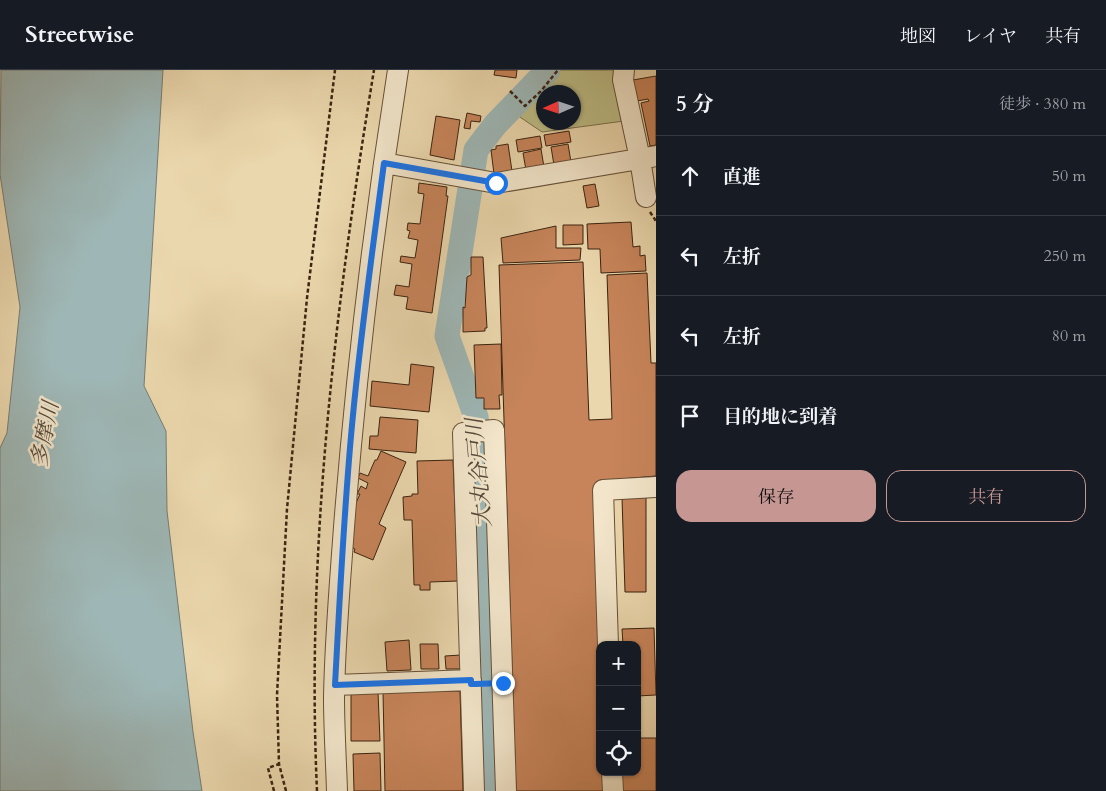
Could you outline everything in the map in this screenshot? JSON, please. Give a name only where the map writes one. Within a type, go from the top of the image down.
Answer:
[{"type":"street","points":[[337,791],[335,690],[352,417],[384,163],[398,70]]},
{"type":"street","points":[[624,70],[623,80],[648,158],[646,197]]},
{"type":"street","points":[[384,163],[496,183],[648,158]]},
{"type":"street","points":[[474,791],[463,433],[494,430],[506,791]]},
{"type":"street","points":[[608,641],[602,490],[656,488]]},
{"type":"street","points":[[335,690],[502,683]]},
{"type":"street","points":[[612,776],[613,791]]},
{"type":"path","points":[[286,791],[279,764],[278,695],[288,499],[304,326],[335,70]]},
{"type":"path","points":[[317,791],[314,700],[324,467],[343,288],[374,70]]},
{"type":"path","points":[[510,91],[525,106],[558,70]]},
{"type":"path","points":[[274,791],[268,768],[279,764]]},
{"type":"green space","points":[[554,70],[614,70],[624,121],[581,127],[581,85],[541,85]]},
{"type":"green space","points":[[536,91],[536,128],[514,113],[526,102]]},
{"type":"green space","points":[[539,130],[557,130],[542,132]]},
{"type":"water","name":"多摩川","points":[[1,70],[163,70],[144,386],[166,431],[167,511],[193,732],[202,791],[0,791],[0,448],[7,433],[20,307],[0,174]]},
{"type":"building","points":[[495,70],[517,70],[516,78],[494,75]]},
{"type":"building","points":[[656,76],[656,145],[650,146],[641,103],[649,101],[648,99],[637,101],[633,80]]},
{"type":"building","points":[[467,113],[481,116],[480,122],[471,121],[470,129],[464,128]]},
{"type":"building","points":[[436,116],[460,120],[454,160],[430,155]]},
{"type":"building","points":[[569,131],[571,142],[546,146],[544,135]]},
{"type":"building","points":[[540,136],[542,148],[518,152],[516,140]]},
{"type":"building","points":[[508,144],[512,171],[494,174],[491,150],[496,149],[496,146]]},
{"type":"building","points":[[568,144],[571,162],[554,165],[551,147]]},
{"type":"building","points":[[541,149],[544,167],[526,170],[523,153]]},
{"type":"building","points":[[419,183],[447,187],[446,196],[448,196],[432,313],[406,309],[408,297],[394,295],[396,285],[409,287],[412,264],[400,262],[401,256],[415,258],[418,240],[408,238],[410,231],[407,230],[408,223],[420,224],[424,194],[418,193]]},
{"type":"building","points":[[595,184],[599,206],[587,208],[583,186]]},
{"type":"building","points":[[631,222],[633,247],[640,246],[640,256],[645,255],[646,271],[601,273],[600,249],[588,249],[587,224]]},
{"type":"building","points":[[563,225],[583,225],[583,244],[563,245]]},
{"type":"building","points":[[556,226],[556,248],[581,248],[580,260],[503,263],[501,238]]},
{"type":"building","points":[[471,257],[483,257],[487,328],[485,328],[485,331],[463,332],[463,307],[465,308],[467,277],[471,275]]},
{"type":"building","points":[[583,262],[589,420],[612,419],[607,275],[647,273],[651,363],[656,363],[656,476],[600,481],[602,641],[596,641],[596,776],[604,776],[605,791],[516,791],[499,265]]},
{"type":"building","points":[[501,344],[502,395],[499,395],[500,409],[484,409],[484,398],[476,398],[474,345]]},
{"type":"building","points":[[411,364],[434,367],[429,412],[370,406],[372,381],[409,385]]},
{"type":"building","points":[[380,417],[418,420],[416,453],[369,449],[370,436],[378,436]]},
{"type":"building","points":[[381,451],[406,462],[379,524],[386,528],[373,560],[354,552],[355,549],[349,546],[348,521],[360,494],[357,494],[361,486],[366,489],[368,483],[358,478],[360,473],[368,476]]},
{"type":"building","points":[[453,460],[458,581],[430,582],[430,590],[420,590],[420,585],[414,585],[412,520],[404,520],[403,497],[418,494],[417,461]]},
{"type":"building","points":[[646,496],[646,592],[625,592],[622,498]]},
{"type":"building","points":[[654,628],[656,695],[641,696],[641,641],[623,641],[622,629]]},
{"type":"building","points":[[409,640],[411,670],[387,671],[385,642]]},
{"type":"building","points":[[420,644],[438,644],[439,669],[421,669]]},
{"type":"building","points":[[461,655],[462,669],[446,669],[445,656]]},
{"type":"building","points":[[383,691],[460,691],[463,791],[385,791]]},
{"type":"building","points":[[378,692],[380,741],[351,741],[351,694]]},
{"type":"building","points":[[641,738],[656,738],[656,791],[621,791],[621,776],[641,776]]},
{"type":"building","points":[[380,753],[381,791],[354,791],[353,754]]},
{"type":"waterway","name":"大丸谷戸川","points":[[490,791],[482,462],[476,417],[447,336],[476,150],[495,125],[548,70]]},
{"type":"route","points":[[496,183],[384,163],[352,417],[335,685],[471,680],[471,684],[503,683]]}]
